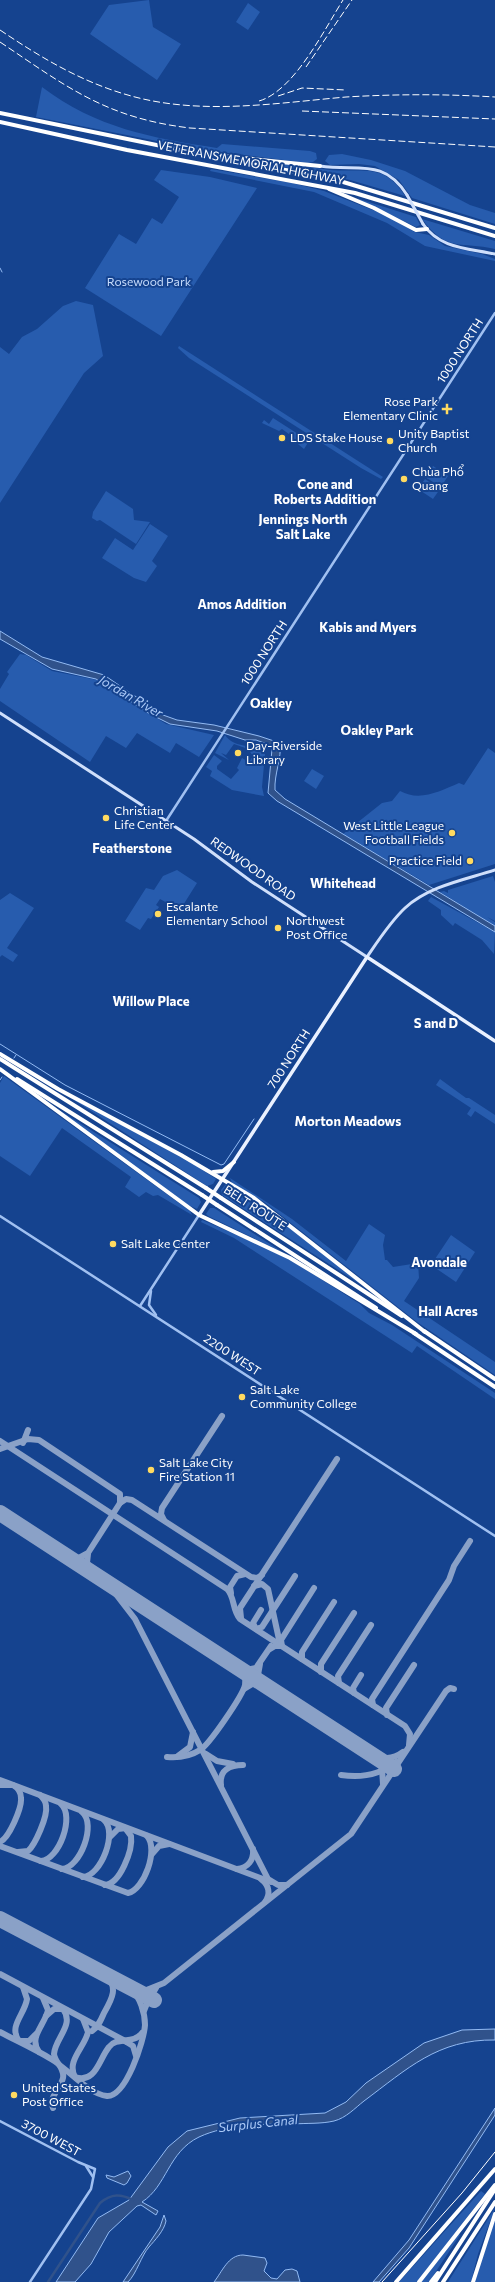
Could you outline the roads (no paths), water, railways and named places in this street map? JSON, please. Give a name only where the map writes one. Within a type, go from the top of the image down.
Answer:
[{"type":"highway","name":"VETERANS MEMORIAL HIGHWAY","points":[[0,113],[204,155],[330,178],[495,228]]},
{"type":"highway","name":"VETERANS MEMORIAL HIGHWAY","points":[[0,122],[127,150],[355,193],[495,236]]},
{"type":"highway","points":[[204,155],[320,166]]},
{"type":"highway","points":[[321,186],[374,208],[416,230],[426,229]]},
{"type":"highway","points":[[0,1054],[58,1089],[209,1171],[254,1198],[425,1332]]},
{"type":"highway","name":"BELT ROUTE","points":[[0,1059],[206,1188],[495,1379]]},
{"type":"highway","points":[[0,1069],[199,1215],[290,1258],[416,1334]]},
{"type":"highway","name":"BELT ROUTE","points":[[0,1069],[217,1204],[495,1387]]},
{"type":"highway","points":[[209,1171],[220,1172],[234,1162]]},
{"type":"highway","points":[[396,2282],[481,2187],[495,2169]]},
{"type":"highway","points":[[419,2282],[495,2184]]},
{"type":"highway","points":[[435,2282],[495,2189]]},
{"type":"highway","points":[[443,2282],[495,2202]]},
{"type":"highway","points":[[473,2282],[495,2214]]},
{"type":"highway","points":[[431,2282],[459,2246]]},
{"type":"highway","points":[[446,2282],[458,2258]]},
{"type":"main road","points":[[320,166],[364,167],[379,170],[393,178],[408,195],[426,229],[438,240],[452,246],[495,254]]},
{"type":"main road","name":"REDWOOD ROAD","points":[[0,713],[166,821],[252,882],[495,1041]]},
{"type":"main road","name":"700 NORTH","points":[[199,1215],[367,957],[399,914],[425,894],[495,870]]},
{"type":"street","name":"1000 NORTH","points":[[166,821],[495,313]]},
{"type":"street","name":"700 NORTH","points":[[140,1306],[199,1215]]},
{"type":"street","name":"2200 WEST","points":[[0,1216],[495,1536]]},
{"type":"street","points":[[153,1287],[148,1305],[159,1318]]},
{"type":"street","name":"3700 WEST","points":[[0,2120],[86,2166],[95,2169],[94,2180]]},
{"type":"street","points":[[30,2282],[91,2189],[94,2180],[86,2166]]},
{"type":"water","name":"Jordan River","points":[[0,631],[42,657],[104,675],[163,715],[177,720],[214,725],[259,736],[280,743],[275,790],[285,799],[495,926],[495,932],[277,801],[268,793],[272,749],[267,744],[256,740],[245,740],[217,731],[170,724],[150,714],[96,679],[52,669],[0,639]]},
{"type":"water","name":"Surplus Canal","points":[[495,2029],[495,2040],[475,2041],[457,2045],[440,2050],[424,2058],[409,2067],[338,2120],[319,2123],[270,2124],[233,2127],[221,2129],[199,2137],[189,2143],[181,2151],[157,2187],[142,2202],[158,2211],[156,2215],[141,2205],[137,2206],[109,2232],[91,2264],[75,2282],[56,2282],[98,2218],[129,2200],[168,2147],[187,2131],[240,2118],[325,2113],[346,2102],[366,2083],[424,2043],[462,2030]]},
{"type":"water","points":[[495,2108],[495,2115],[409,2248],[379,2282],[373,2282],[409,2240]]},
{"type":"water","points":[[128,2171],[131,2176],[124,2185],[107,2178],[106,2175],[114,2177]]},
{"type":"water","points":[[164,2215],[166,2221],[161,2232],[146,2251],[128,2282],[123,2282],[160,2227]]},
{"type":"water","points":[[243,2255],[265,2258],[267,2263],[264,2271],[271,2278],[277,2279],[285,2270],[292,2269],[297,2271],[300,2282],[214,2282],[229,2261]]},
{"type":"waterway","points":[[0,268],[2,272]]},
{"type":"waterway","points":[[0,1044],[65,1085],[221,1165],[224,1164],[254,1119]]},
{"type":"waterway","points":[[48,2282],[100,2203],[113,2196],[120,2196],[133,2200]]},
{"type":"tram line","points":[[382,2282],[462,2193],[495,2152]]},
{"type":"railway","points":[[259,101],[272,95],[296,73],[317,43],[343,0]]},
{"type":"railway","points":[[306,67],[352,0]]},
{"type":"railway","points":[[0,30],[48,61],[82,78],[117,92],[161,102],[187,105],[240,106],[383,95],[495,97]]},
{"type":"railway","points":[[0,42],[46,73],[89,98],[134,117],[160,123],[190,128],[495,147]]},
{"type":"railway","points":[[278,96],[302,88],[346,90]]},
{"type":"railway","points":[[302,111],[495,119]]},
{"type":"place","name":"Rose Park Elementary Clinic","points":[[447,409]]},
{"type":"place","name":"LDS Stake House","points":[[282,438]]},
{"type":"place","name":"Unity Baptist Church","points":[[390,441]]},
{"type":"place","name":"Chùa Phổ Quang","points":[[404,479]]},
{"type":"place","name":"Day-Riverside Library","points":[[238,753]]},
{"type":"place","name":"Christian Life Center","points":[[106,818]]},
{"type":"place","name":"West Little League Football Fields","points":[[452,833]]},
{"type":"place","name":"Practice Field","points":[[470,861]]},
{"type":"place","name":"Escalante Elementary School","points":[[158,914]]},
{"type":"place","name":"Northwest Post Office","points":[[278,928]]},
{"type":"place","name":"Salt Lake Center","points":[[113,1244]]},
{"type":"place","name":"Salt Lake Community College","points":[[242,1397]]},
{"type":"place","name":"Salt Lake City Fire Station 11","points":[[151,1470]]},
{"type":"place","name":"United States Post Office","points":[[14,2095]]},
{"type":"district","name":"Cone and Roberts Addition","points":[[325,492]]},
{"type":"district","name":"Jennings North Salt Lake","points":[[303,526]]},
{"type":"district","name":"Amos Addition","points":[[242,604]]},
{"type":"district","name":"Kabis and Myers","points":[[368,627]]},
{"type":"district","name":"Oakley","points":[[271,703]]},
{"type":"district","name":"Oakley Park","points":[[377,730]]},
{"type":"district","name":"Featherstone","points":[[132,848]]},
{"type":"district","name":"Whitehead","points":[[343,883]]},
{"type":"district","name":"Willow Place","points":[[151,1001]]},
{"type":"district","name":"S and D","points":[[436,1023]]},
{"type":"district","name":"Morton Meadows","points":[[348,1121]]},
{"type":"district","name":"Avondale","points":[[439,1262]]},
{"type":"district","name":"Hall Acres","points":[[448,1311]]},
{"type":"park label","name":"Rosewood Park","points":[[149,282]]}]
